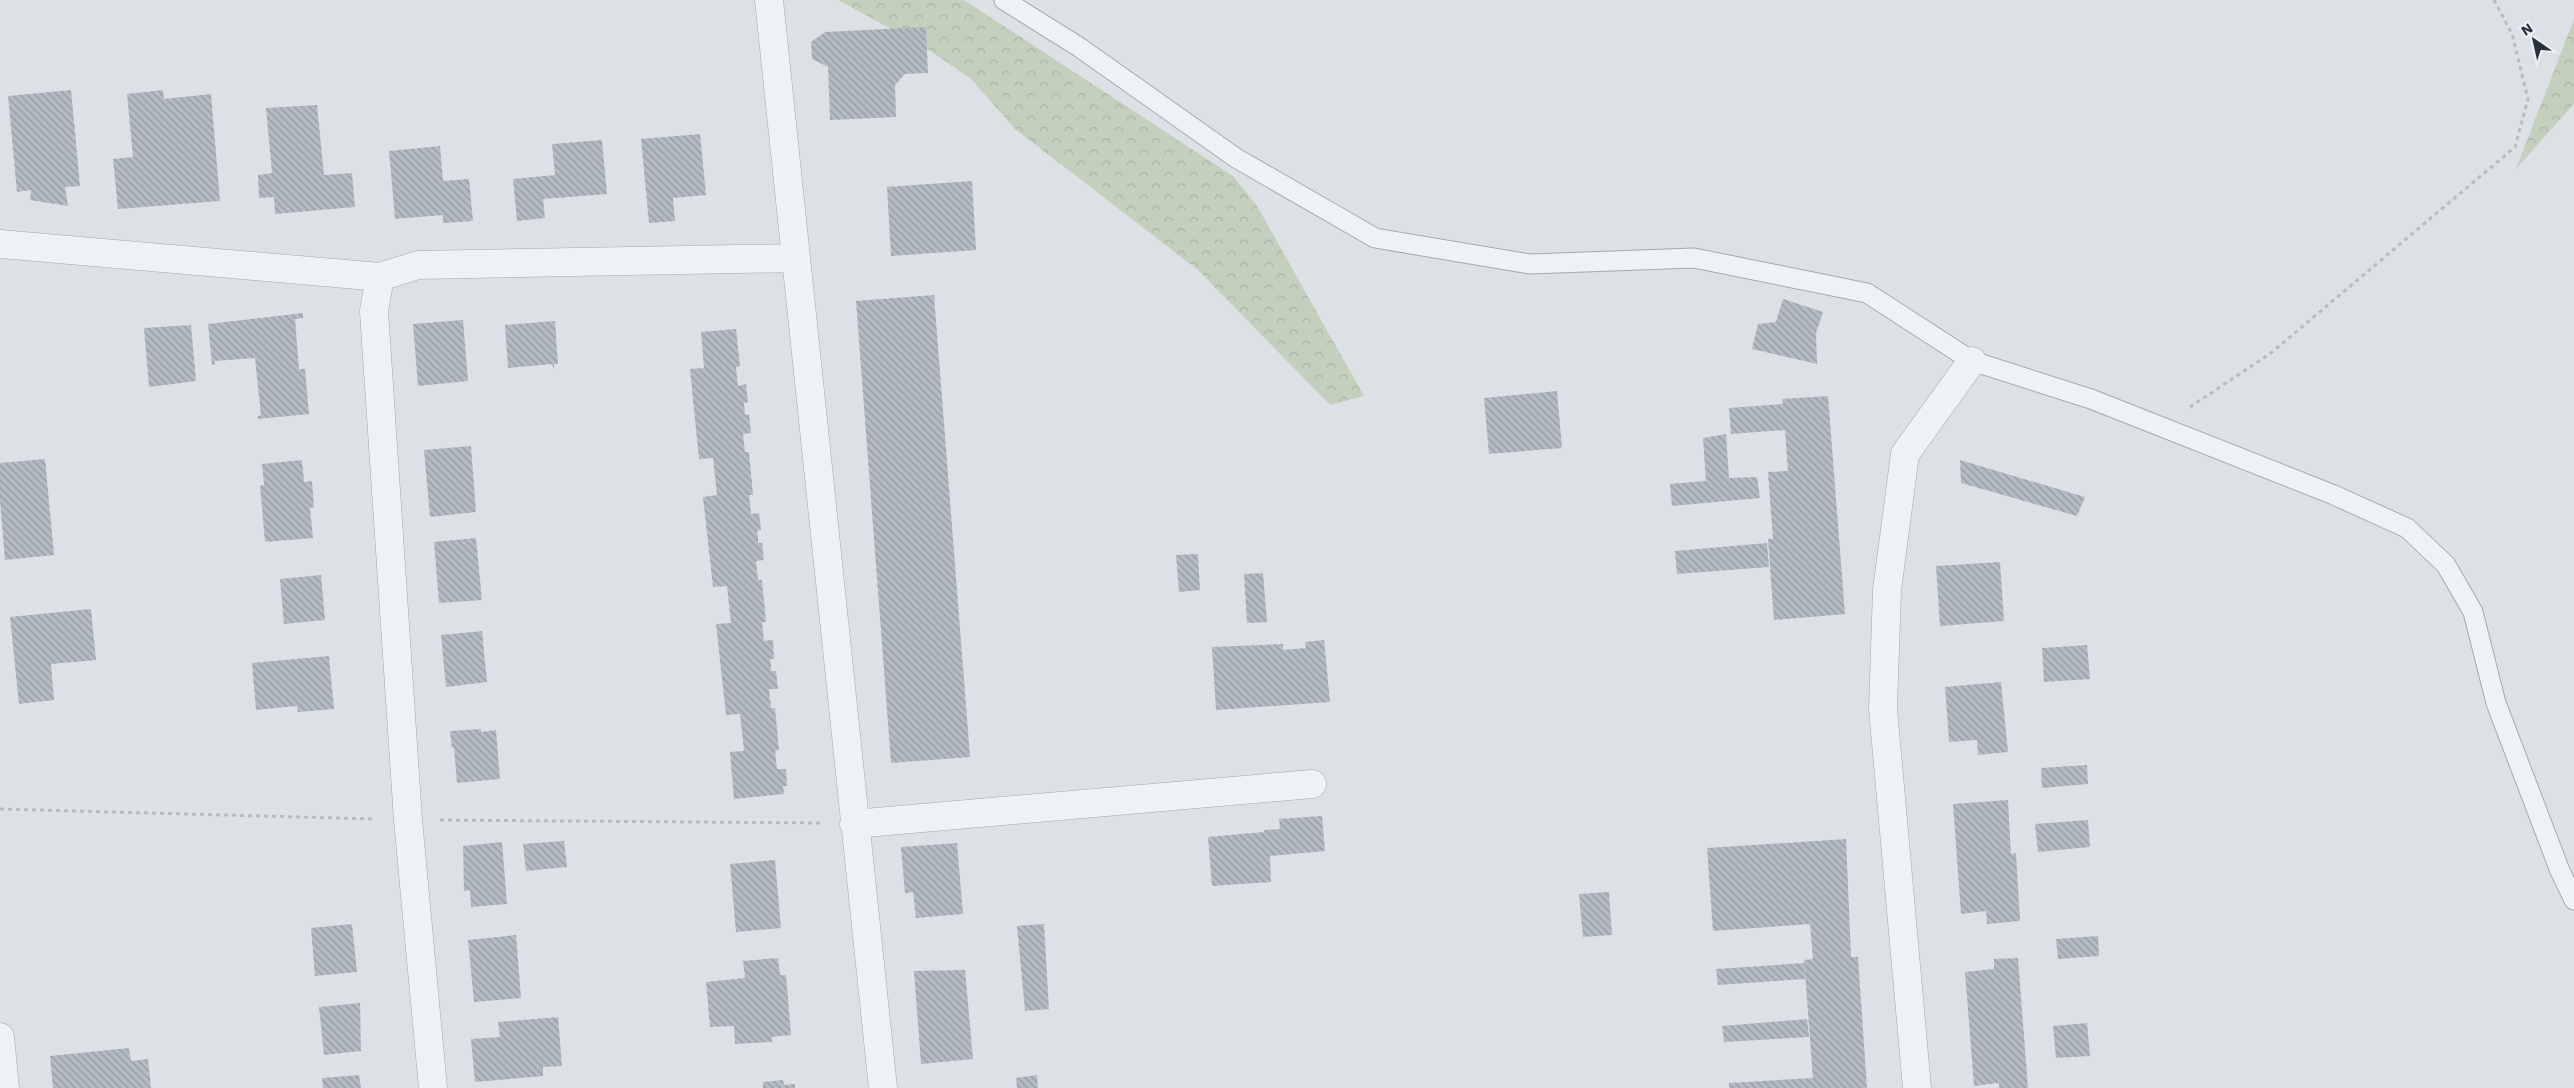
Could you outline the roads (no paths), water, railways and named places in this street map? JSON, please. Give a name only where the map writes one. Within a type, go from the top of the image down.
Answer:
[{"type":"street","points":[[769,0],[883,1088]]},
{"type":"street","points":[[0,244],[380,278],[418,264],[796,258]]},
{"type":"street","points":[[380,278],[375,321],[408,820],[433,1088]]},
{"type":"street","points":[[1917,1088],[1883,710],[1887,590],[1905,454],[1972,361]]},
{"type":"street","points":[[854,824],[1312,784]]},
{"type":"street","points":[[0,1036],[5,1088]]},
{"type":"lane","points":[[1004,0],[1079,47],[1236,158],[1375,238],[1530,264],[1694,258],[1867,293],[1972,361],[2091,399],[2334,495],[2407,528],[2446,566],[2473,612],[2496,702],[2560,871],[2574,900]]}]
